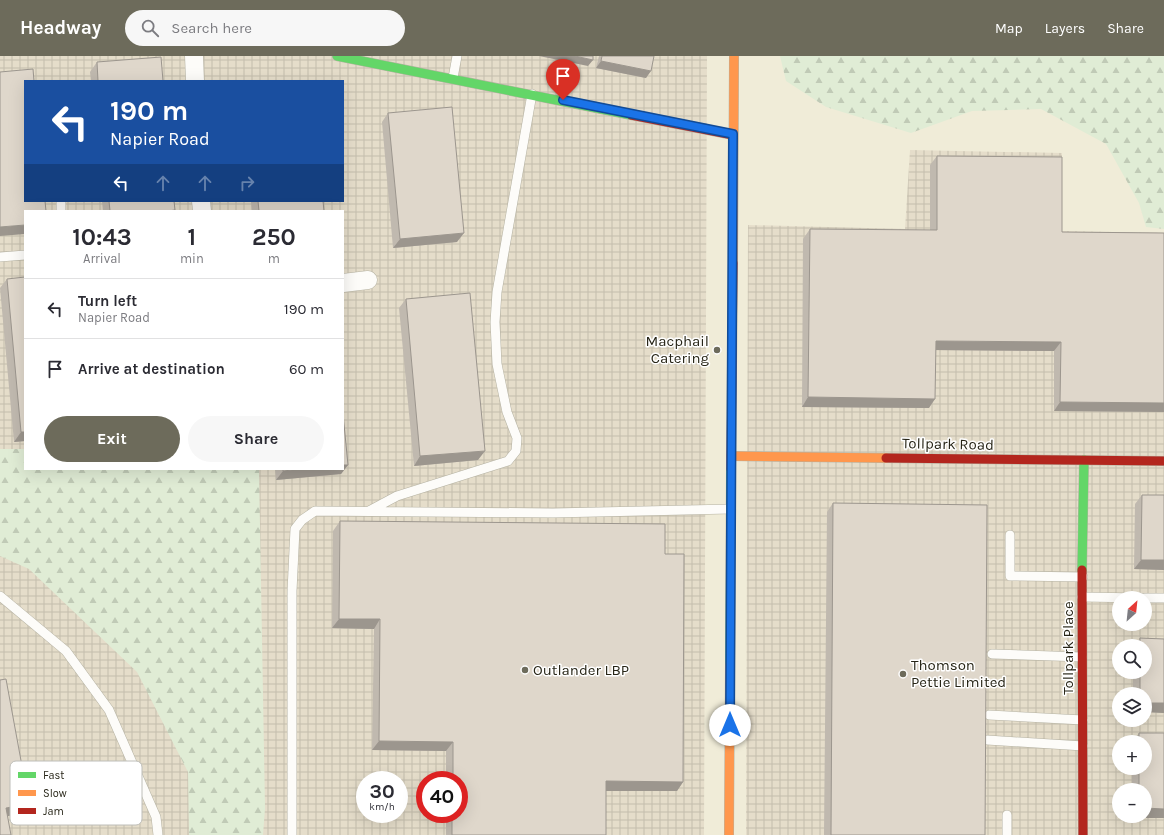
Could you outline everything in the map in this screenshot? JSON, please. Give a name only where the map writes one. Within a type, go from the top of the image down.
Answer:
[{"type":"street","points":[[194,56],[195,80]]},
{"type":"street","points":[[338,56],[733,134]]},
{"type":"street","points":[[729,835],[734,56]]},
{"type":"street","points":[[344,282],[368,280]]},
{"type":"street","name":"Tollpark Road","points":[[731,456],[1164,462]]},
{"type":"street","name":"Tollpark Place","points":[[1083,835],[1082,598],[1084,460]]},
{"type":"lane","points":[[453,78],[457,56]]},
{"type":"lane","points":[[368,512],[397,496],[508,461],[516,451],[517,438],[507,412],[497,364],[495,322],[497,292],[532,94]]},
{"type":"lane","points":[[0,257],[24,256]]},
{"type":"lane","points":[[292,835],[292,599],[295,529],[302,520],[315,511],[553,513],[731,509]]},
{"type":"lane","points":[[1010,535],[1010,576],[1083,578]]},
{"type":"lane","points":[[0,596],[66,651],[109,710],[131,761]]},
{"type":"lane","points":[[1082,598],[1112,598]]},
{"type":"lane","points":[[1152,598],[1164,598]]},
{"type":"lane","points":[[992,654],[1082,657]]},
{"type":"lane","points":[[989,715],[1082,720]]},
{"type":"lane","points":[[988,740],[1083,746]]},
{"type":"lane","points":[[142,785],[156,817],[158,835]]},
{"type":"lane","points":[[1007,815],[1007,835]]},
{"type":"shaded area","points":[[0,56],[707,56],[704,835],[0,835]]},
{"type":"shaded area","points":[[910,150],[1062,153],[1062,231],[1164,233],[1164,835],[746,835],[748,225],[905,229]]},
{"type":"green space","points":[[780,56],[1164,56],[1164,229],[1146,227],[1139,203],[1106,144],[1041,109],[972,111],[911,133],[826,107],[786,81]]},
{"type":"green space","points":[[0,449],[24,449],[24,470],[259,470],[265,808],[263,835],[189,835],[188,772],[137,672],[29,569],[0,556]]},
{"type":"building","points":[[575,56],[593,56],[593,60]]},
{"type":"building","points":[[602,56],[654,56],[651,71],[601,61]]},
{"type":"building","points":[[161,57],[163,80],[98,80],[97,62]]},
{"type":"building","points":[[33,69],[34,80],[24,80],[24,202],[45,202],[46,210],[24,210],[24,225],[0,227],[0,72]]},
{"type":"building","points":[[452,107],[464,233],[400,239],[388,113]]},
{"type":"building","points":[[937,156],[1062,157],[1062,232],[1164,233],[1164,403],[1060,402],[1061,342],[936,341],[935,399],[808,397],[810,229],[937,230]]},
{"type":"building","points":[[109,202],[174,202],[175,210],[110,210]]},
{"type":"building","points":[[258,202],[323,202],[324,210],[259,210]]},
{"type":"building","points":[[24,277],[24,432],[21,432],[7,279]]},
{"type":"building","points":[[470,293],[485,451],[420,456],[406,299]]},
{"type":"building","points":[[344,424],[348,465],[344,465]]},
{"type":"building","points":[[1142,495],[1164,495],[1164,560],[1141,560]]},
{"type":"building","name":"Thomson Pettie Limited","points":[[833,503],[987,505],[985,835],[831,835]]},
{"type":"building","name":"Outlander LBP","points":[[340,521],[665,524],[665,554],[684,554],[683,782],[606,781],[606,835],[452,835],[452,823],[468,823],[468,771],[453,771],[453,742],[379,741],[380,619],[339,619]]},
{"type":"building","points":[[1140,638],[1164,639],[1164,703],[1152,703],[1152,687],[1140,687],[1140,679],[1152,679],[1152,639]]},
{"type":"building","points":[[6,679],[21,761],[10,761],[10,807],[6,808],[11,835],[0,835],[0,680]]},
{"type":"building","points":[[1139,733],[1164,733],[1164,809],[1152,808],[1152,783],[1139,783],[1139,775],[1152,775],[1152,735],[1139,735]]},
{"type":"traffic: fast","points":[[337,56],[631,115]]},
{"type":"traffic: fast","points":[[1082,570],[1084,460]]},
{"type":"traffic: fast","points":[[730,664],[731,469]]},
{"type":"traffic: slow","points":[[733,263],[734,56]]},
{"type":"traffic: slow","points":[[731,456],[886,458]]},
{"type":"traffic: slow","points":[[729,835],[730,664]]},
{"type":"traffic: jam","points":[[631,115],[733,135]]},
{"type":"traffic: jam","points":[[731,469],[733,263]]},
{"type":"traffic: jam","points":[[886,458],[1164,461]]},
{"type":"traffic: jam","points":[[1082,570],[1083,835]]},
{"type":"place","name":"Macphail Catering","points":[[717,350]]},
{"type":"place","name":"Outlander LBP","points":[[525,670]]},
{"type":"place","name":"Thomson Pettie Limited","points":[[903,674]]},
{"type":"route","points":[[563,100],[733,134],[730,725]]}]
